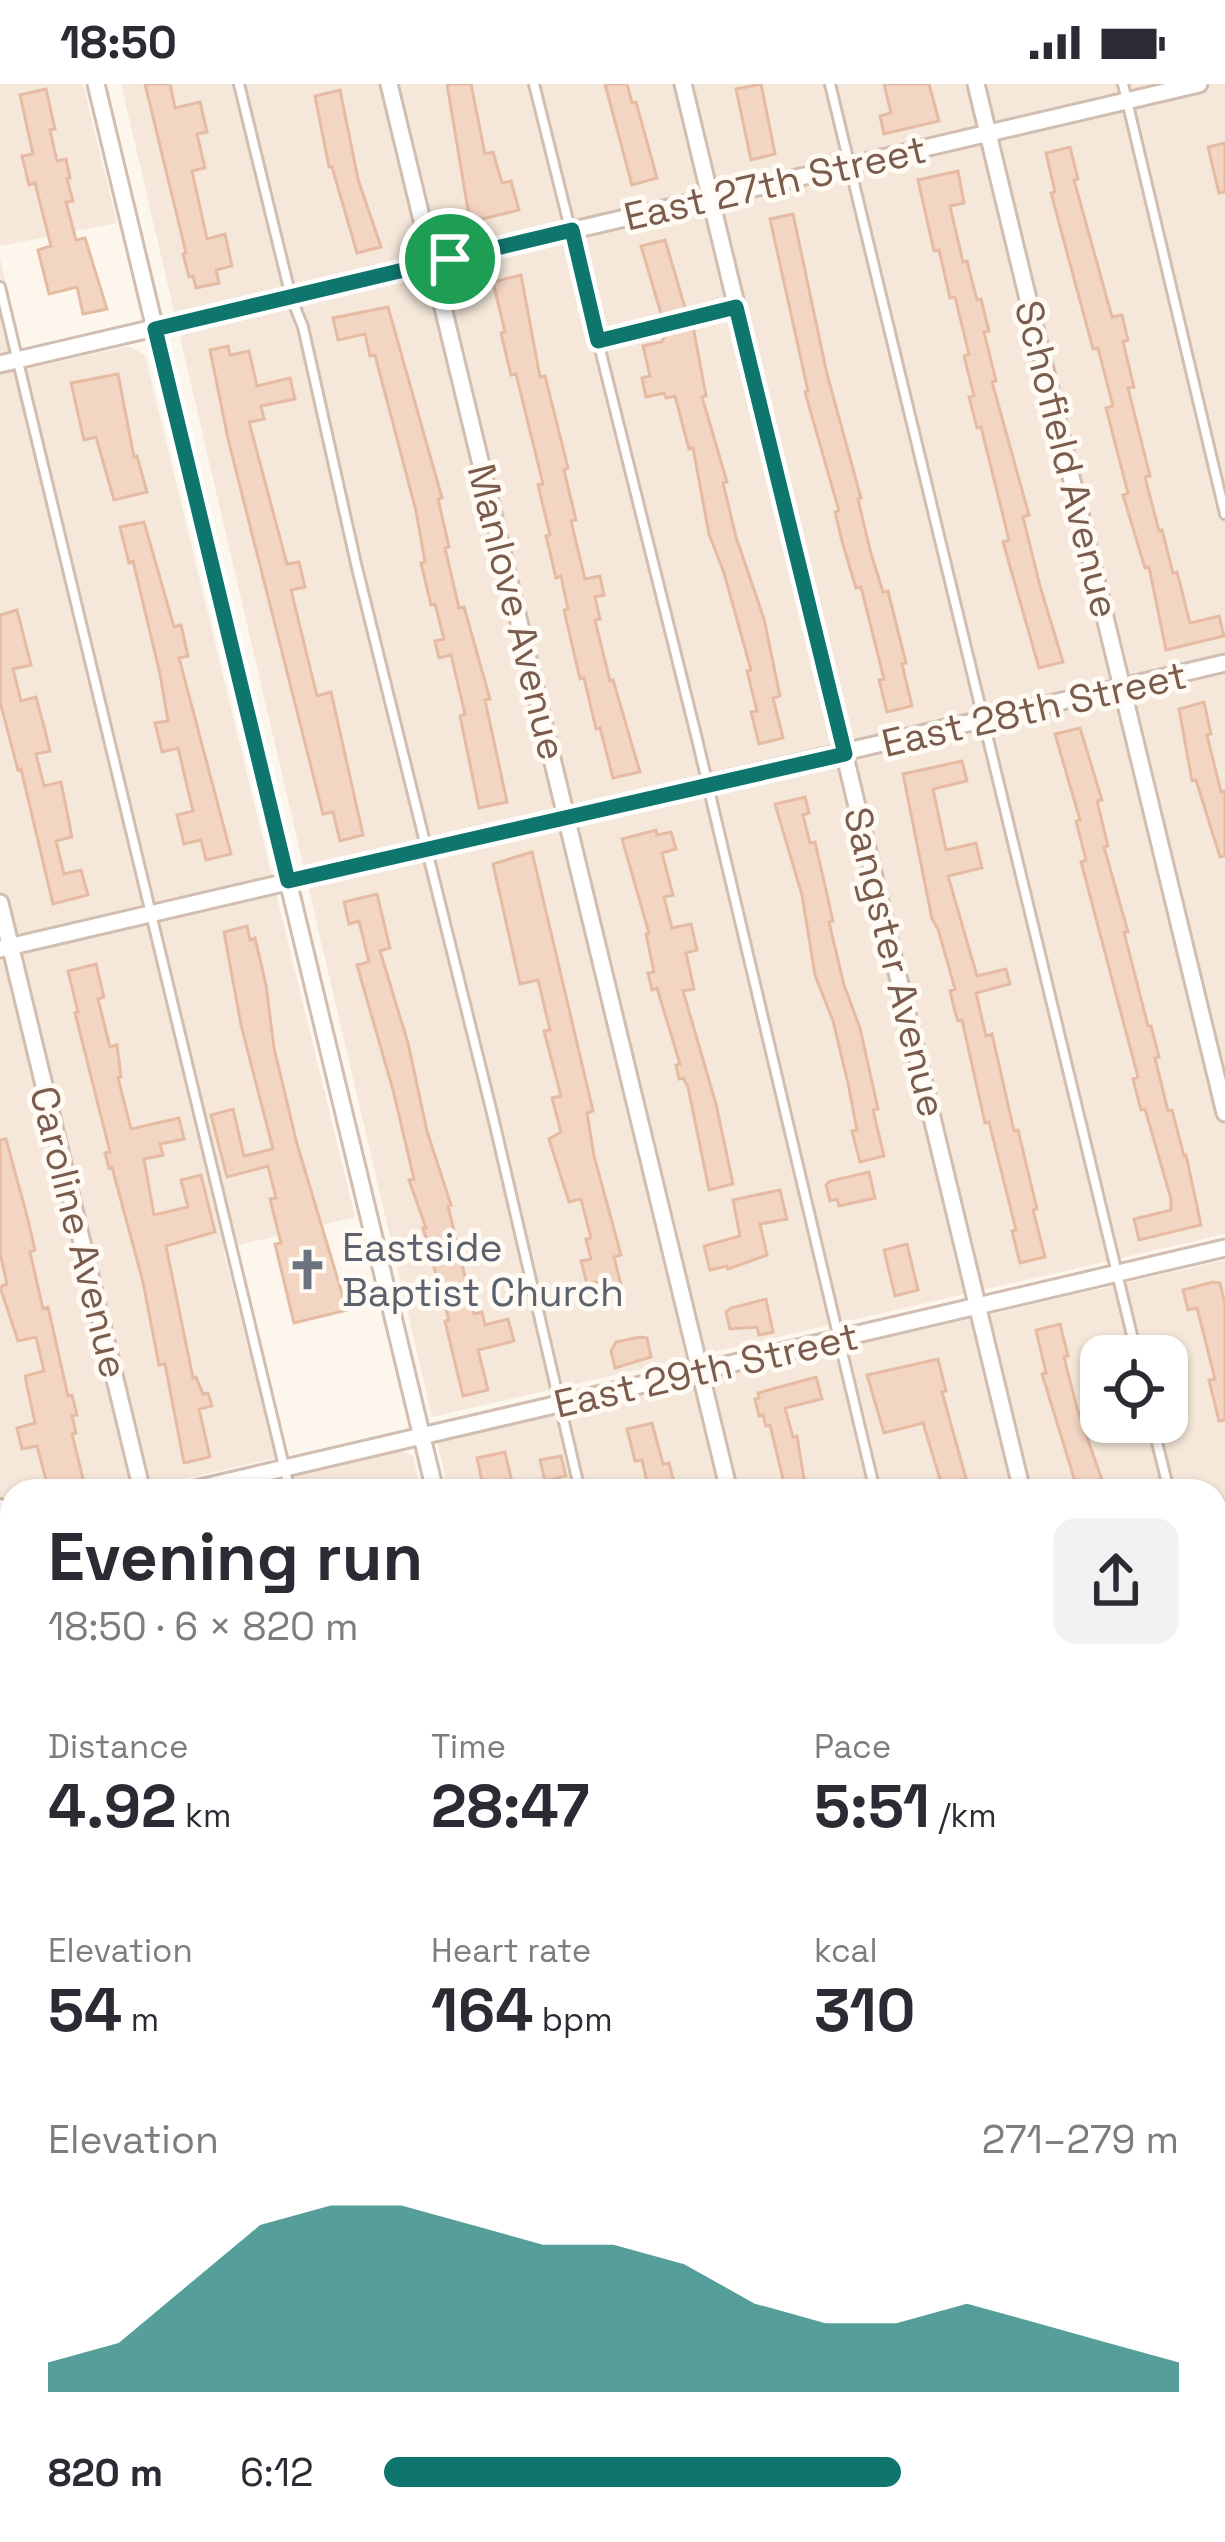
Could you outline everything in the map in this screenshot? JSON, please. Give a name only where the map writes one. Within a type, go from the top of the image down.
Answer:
[{"type":"street","points":[[96,84],[432,1479]]},
{"type":"street","name":"Manlove Avenue","points":[[389,84],[725,1479]]},
{"type":"street","name":"Sangster Avenue","points":[[682,84],[1019,1479]]},
{"type":"street","name":"Schofield Avenue","points":[[976,84],[1225,1113]]},
{"type":"street","name":"East 27th Street","points":[[9,362],[988,134],[1125,92],[1199,84]]},
{"type":"street","name":"East 28th Street","points":[[5,948],[1225,663]]},
{"type":"street","name":"Caroline Avenue","points":[[0,903],[5,948],[139,1479]]},
{"type":"street","name":"East 29th Street","points":[[238,1479],[1225,1248]]},
{"type":"lane","points":[[239,84],[291,297],[303,327],[577,1479]]},
{"type":"lane","points":[[534,84],[872,1479]]},
{"type":"lane","points":[[830,84],[1132,1335]]},
{"type":"lane","points":[[1125,92],[1225,514]]},
{"type":"lane","points":[[0,287],[9,362],[287,1479]]},
{"type":"lane","points":[[598,341],[736,307]]},
{"type":"lane","points":[[1158,1443],[1166,1479]]},
{"type":"shaded area","points":[[0,84],[83,84],[117,223],[0,246]]},
{"type":"shaded area","points":[[121,84],[1225,84],[1225,1234],[432,1417]]},
{"type":"shaded area","points":[[0,258],[26,369],[129,346],[145,355],[355,1217],[223,1249],[276,1458],[184,1479],[0,1479]]},
{"type":"shaded area","points":[[1225,1260],[1225,1479],[446,1479],[437,1442]]},
{"type":"shaded area","points":[[399,1451],[413,1456],[418,1479],[282,1479]]},
{"type":"building","points":[[145,84],[170,84],[175,108],[200,102],[207,132],[197,134],[205,168],[192,171],[207,239],[225,234],[232,266],[216,270],[219,283],[196,288],[193,276],[189,277]]},
{"type":"building","points":[[447,84],[471,84],[485,154],[493,152],[502,183],[511,181],[519,210],[474,221],[469,216]]},
{"type":"building","points":[[605,84],[627,84],[657,178],[632,185]]},
{"type":"building","points":[[761,84],[775,154],[751,160],[736,89]]},
{"type":"building","points":[[884,84],[929,84],[939,121],[884,134],[880,116],[891,113]]},
{"type":"building","points":[[46,89],[57,161],[66,159],[70,178],[73,201],[66,202],[76,240],[85,238],[107,309],[83,314],[77,287],[49,294],[38,250],[51,246],[35,183],[29,185],[22,156],[33,154],[20,95]]},
{"type":"building","points":[[340,90],[358,179],[381,247],[357,253],[329,167],[315,96]]},
{"type":"building","points":[[1225,143],[1225,192],[1219,193],[1208,147]]},
{"type":"building","points":[[1070,147],[1078,179],[1074,180],[1112,317],[1122,315],[1128,340],[1123,342],[1134,387],[1128,388],[1159,531],[1173,573],[1177,572],[1190,623],[1219,616],[1224,636],[1166,650],[1149,567],[1145,568],[1123,495],[1128,493],[1106,408],[1113,406],[1051,193],[1055,192],[1046,153]]},
{"type":"building","points":[[958,171],[964,203],[950,206],[963,262],[967,261],[989,331],[984,332],[996,381],[992,382],[1029,515],[1023,517],[1040,586],[1063,662],[1039,668],[1003,542],[1009,540],[981,427],[977,428],[969,397],[974,396],[964,356],[969,354],[955,297],[950,298],[939,250],[934,251],[918,180]]},
{"type":"building","points":[[793,214],[870,550],[883,592],[888,591],[906,663],[902,664],[912,706],[887,712],[879,680],[884,679],[861,587],[856,588],[843,545],[835,512],[839,511],[805,392],[770,219]]},
{"type":"building","points":[[665,240],[686,311],[662,317],[641,246]]},
{"type":"building","points":[[521,275],[540,377],[545,376],[568,468],[564,470],[576,520],[571,521],[585,579],[600,576],[604,595],[595,597],[600,619],[595,620],[640,772],[613,778],[584,678],[580,679],[561,576],[556,578],[546,536],[550,535],[538,485],[543,484],[501,333],[505,332],[493,282]]},
{"type":"building","points":[[388,307],[442,498],[438,499],[449,547],[445,548],[459,608],[464,607],[490,699],[485,700],[507,802],[479,808],[460,716],[465,714],[451,655],[439,658],[435,641],[444,639],[435,604],[431,605],[416,511],[375,355],[370,356],[365,334],[338,340],[333,318]]},
{"type":"building","points":[[693,326],[706,396],[702,397],[727,482],[723,483],[736,537],[764,619],[780,696],[773,698],[783,738],[759,744],[751,712],[757,711],[747,671],[751,670],[709,534],[693,448],[689,449],[675,396],[646,397],[642,378],[650,376],[643,346]]},
{"type":"building","points":[[228,346],[230,355],[249,351],[257,386],[290,378],[295,399],[261,406],[264,419],[249,422],[287,564],[299,562],[305,587],[291,590],[317,696],[331,692],[363,835],[340,841],[333,812],[323,814],[228,439],[210,350]]},
{"type":"building","points":[[118,374],[134,457],[147,492],[114,500],[96,437],[84,440],[71,383]]},
{"type":"building","points":[[144,522],[174,627],[181,625],[188,656],[179,658],[231,854],[206,860],[201,840],[184,844],[177,815],[193,811],[178,748],[162,752],[155,723],[168,721],[160,674],[133,561],[129,563],[120,527]]},
{"type":"building","points":[[17,610],[31,665],[13,669],[21,701],[36,697],[50,751],[36,754],[44,786],[61,782],[72,837],[56,841],[64,874],[81,870],[88,895],[53,904],[0,702],[0,615]]},
{"type":"building","points":[[1204,702],[1211,734],[1207,735],[1221,792],[1225,791],[1225,856],[1220,857],[1196,780],[1192,781],[1179,709]]},
{"type":"building","points":[[1080,728],[1102,800],[1097,801],[1108,846],[1104,847],[1128,932],[1124,932],[1201,1225],[1139,1240],[1134,1219],[1171,1210],[1171,1199],[1133,1079],[1138,1077],[1081,862],[1086,860],[1076,821],[1080,820],[1055,734]]},
{"type":"building","points":[[962,761],[967,781],[933,789],[946,850],[976,843],[982,868],[948,876],[977,976],[1006,969],[1010,984],[976,993],[986,1036],[992,1034],[1014,1131],[1018,1130],[1045,1257],[1020,1263],[989,1122],[985,1123],[962,1020],[958,1021],[950,991],[955,989],[932,919],[903,774]]},
{"type":"building","points":[[805,797],[809,813],[803,815],[810,843],[815,842],[833,921],[829,922],[878,1109],[873,1110],[884,1156],[860,1162],[848,1083],[833,1021],[815,975],[802,895],[775,804]]},
{"type":"building","points":[[656,830],[657,835],[671,832],[676,849],[662,853],[673,895],[664,897],[672,928],[691,924],[697,950],[686,953],[694,989],[683,991],[716,1104],[733,1184],[709,1190],[688,1087],[679,1079],[676,1065],[680,1064],[657,988],[652,990],[649,933],[622,839]]},
{"type":"building","points":[[532,852],[593,1111],[587,1113],[594,1156],[621,1255],[614,1257],[622,1289],[599,1295],[596,1282],[587,1284],[581,1261],[591,1259],[586,1239],[591,1238],[581,1199],[569,1202],[549,1139],[561,1132],[552,1098],[561,1096],[544,1031],[550,1030],[538,980],[520,984],[493,864]]},
{"type":"building","points":[[377,894],[390,948],[380,951],[451,1205],[474,1314],[482,1312],[485,1325],[508,1319],[514,1341],[478,1350],[488,1390],[463,1396],[426,1228],[409,1180],[414,1179],[393,1090],[357,965],[369,962],[359,921],[349,924],[344,902]]},
{"type":"building","points":[[247,926],[250,940],[255,938],[266,985],[274,1048],[297,1144],[347,1310],[294,1323],[275,1244],[281,1243],[268,1166],[227,1177],[211,1115],[233,1109],[244,1156],[273,1149],[241,1025],[224,932]]},
{"type":"building","points":[[96,964],[104,997],[98,999],[110,1047],[117,1045],[118,1078],[131,1129],[179,1118],[184,1139],[160,1144],[163,1155],[144,1159],[154,1215],[188,1207],[181,1180],[201,1175],[215,1232],[166,1246],[193,1378],[203,1394],[208,1393],[212,1406],[199,1409],[210,1457],[184,1463],[165,1364],[159,1365],[143,1282],[105,1153],[110,1152],[75,1013],[68,971]]},
{"type":"building","points":[[6,1139],[35,1250],[30,1252],[43,1309],[48,1307],[68,1396],[72,1395],[77,1415],[72,1416],[76,1433],[72,1434],[83,1479],[46,1479],[37,1446],[22,1449],[17,1428],[35,1423],[25,1376],[44,1371],[36,1337],[18,1341],[0,1287],[7,1284],[0,1253],[0,1140]]},
{"type":"building","points":[[869,1172],[875,1198],[839,1206],[837,1199],[830,1201],[826,1185],[830,1181]]},
{"type":"building","points":[[780,1190],[787,1219],[760,1224],[767,1255],[728,1269],[710,1270],[704,1246],[740,1236],[733,1200]]},
{"type":"building","points":[[907,1244],[918,1290],[895,1296],[884,1250]]},
{"type":"building","points":[[1220,1283],[1225,1304],[1225,1420],[1219,1421],[1209,1380],[1215,1379],[1197,1308],[1188,1310],[1183,1290]]},
{"type":"building","points":[[766,1299],[773,1332],[759,1335],[757,1327],[730,1329],[726,1312]]},
{"type":"building","points":[[1060,1324],[1080,1417],[1080,1443],[1089,1443],[1102,1479],[1074,1479],[1042,1374],[1046,1373],[1036,1330]]},
{"type":"building","points":[[647,1338],[651,1357],[615,1368],[611,1351],[616,1342]]},
{"type":"building","points":[[938,1359],[946,1391],[942,1392],[966,1479],[940,1479],[923,1423],[884,1433],[867,1375]]},
{"type":"building","points":[[816,1377],[822,1399],[785,1408],[793,1437],[797,1436],[804,1479],[783,1479],[770,1425],[759,1416],[758,1393]]},
{"type":"building","points":[[652,1423],[663,1464],[669,1463],[673,1479],[646,1479],[642,1460],[635,1461],[627,1429]]},
{"type":"building","points":[[505,1452],[511,1479],[481,1479],[477,1458]]},
{"type":"building","points":[[561,1456],[566,1476],[545,1479],[540,1460]]},
{"type":"place","name":"Eastside Baptist Church","points":[[308,1269]]},
{"type":"route","points":[[572,230],[598,341],[736,307],[845,754],[288,881],[155,329],[450,259],[572,230]]}]
